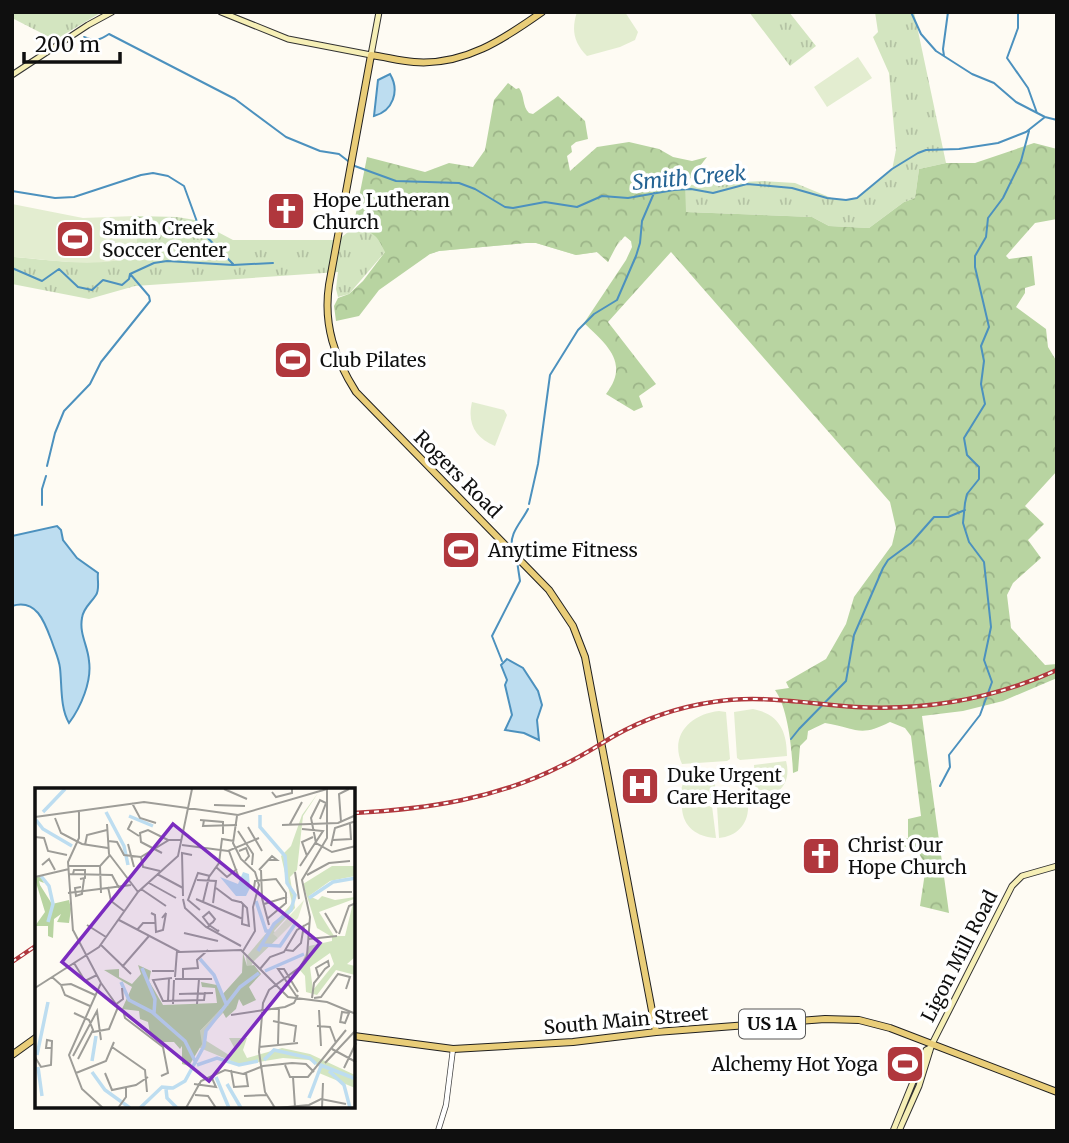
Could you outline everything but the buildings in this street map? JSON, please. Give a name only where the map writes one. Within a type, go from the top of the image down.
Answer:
[{"type":"main road","points":[[12,75],[112,12]]},
{"type":"main road","points":[[221,12],[288,39],[313,46],[420,62],[468,56],[500,40],[542,12]]},
{"type":"main road","name":"Rogers Road","points":[[379,12],[332,271],[328,296],[328,329],[337,358],[356,393],[550,590],[573,626],[585,657],[656,1032]]},
{"type":"main road","name":"Ligon Mill Road","points":[[893,1131],[926,1050],[931,1046],[1012,886],[1022,876],[1057,866]]},
{"type":"main road","name":"South Main Street","points":[[355,1036],[453,1049],[845,1019],[882,1025],[1057,1092]]},
{"type":"main road","points":[[12,1055],[35,1038]]},
{"type":"main road","name":"Ligon Mill Road","points":[[899,1131],[919,1086],[931,1046]]},
{"type":"street","points":[[438,1131],[446,1105],[453,1049]]},
{"type":"green space","points":[[12,12],[102,12],[55,40],[12,18]]},
{"type":"green space","points":[[577,12],[625,12],[638,32],[635,40],[587,56],[575,36]]},
{"type":"green space","points":[[749,12],[789,12],[816,46],[790,66]]},
{"type":"green space","points":[[875,12],[914,12],[946,163],[919,169],[915,198],[904,202],[869,228],[829,226],[812,217],[686,212],[631,241],[625,236],[613,250],[608,262],[597,252],[576,255],[536,243],[430,254],[385,252],[349,294],[338,297],[338,272],[135,286],[89,299],[12,284],[12,252],[15,257],[76,262],[109,261],[137,255],[135,216],[195,220],[233,240],[338,240],[353,228],[371,232],[672,186],[762,181],[795,183],[834,199],[857,198],[892,170],[896,150],[889,73],[873,37],[878,32]]},
{"type":"green space","points":[[858,57],[872,78],[827,107],[814,87]]},
{"type":"green space","points":[[508,83],[516,89],[519,88],[529,113],[533,114],[558,96],[585,121],[588,139],[571,146],[572,152],[567,156],[570,171],[597,147],[629,142],[692,161],[707,157],[685,185],[686,212],[812,217],[829,226],[869,228],[904,202],[915,198],[919,169],[946,163],[975,163],[1034,143],[1057,149],[1057,219],[1035,223],[1006,256],[1009,259],[1032,256],[1035,285],[1025,288],[1025,293],[1016,307],[1046,329],[1048,347],[1057,362],[1057,471],[1025,506],[1044,524],[1028,540],[1041,558],[1013,583],[1007,595],[1011,628],[1045,665],[1057,664],[1057,678],[1003,701],[963,711],[922,716],[949,913],[920,906],[926,866],[917,850],[887,844],[908,838],[908,819],[921,816],[911,736],[905,728],[890,722],[864,731],[825,723],[808,731],[807,739],[800,746],[798,771],[793,773],[786,718],[775,690],[789,688],[786,682],[826,659],[846,624],[854,597],[892,545],[896,528],[890,502],[671,252],[608,322],[656,384],[639,396],[643,407],[634,411],[606,394],[613,383],[616,364],[601,339],[584,323],[626,260],[632,247],[631,241],[625,236],[619,241],[608,262],[597,252],[576,255],[536,243],[439,251],[430,254],[379,290],[359,316],[336,321],[334,306],[338,298],[349,294],[363,281],[385,252],[373,234],[353,228],[367,157],[425,172],[449,163],[473,167],[485,150],[494,100]]},
{"type":"green space","name":"Smith Creek Soccer Center","points":[[12,204],[83,218],[135,216],[137,255],[92,263],[14,257]]},
{"type":"green space","points":[[472,402],[504,410],[507,415],[495,446],[482,439],[474,429],[471,417]]},
{"type":"green space","points":[[753,709],[769,715],[780,725],[787,756],[740,760],[737,758],[734,712]]},
{"type":"green space","points":[[726,712],[730,759],[682,764],[678,744],[685,728],[700,716]]},
{"type":"green space","points":[[786,761],[787,776],[782,787],[771,795],[756,796],[754,765]]},
{"type":"green space","points":[[714,768],[716,800],[682,805],[682,789],[687,777],[698,770]]},
{"type":"green space","points":[[748,805],[741,828],[731,835],[719,838],[717,806]]},
{"type":"green space","points":[[712,806],[716,838],[703,836],[692,830],[685,821],[682,808]]},
{"type":"water","points":[[390,74],[394,87],[393,100],[386,110],[374,116],[378,80]]},
{"type":"water","points":[[57,526],[61,530],[63,540],[77,558],[98,573],[97,593],[84,611],[81,624],[88,656],[89,677],[78,709],[69,723],[63,703],[59,661],[46,627],[34,609],[21,604],[12,606],[12,536]]},
{"type":"water","points":[[507,659],[523,668],[538,691],[542,705],[537,720],[539,740],[524,733],[505,730],[512,715],[505,685],[507,680],[501,665]]},
{"type":"waterway","points":[[911,12],[921,34],[936,51],[972,74],[994,83],[1016,102],[1057,120]]},
{"type":"waterway","points":[[944,56],[948,12]]},
{"type":"waterway","points":[[1018,12],[1018,28],[1007,58],[1028,88],[1037,113]]},
{"type":"waterway","points":[[84,37],[97,40],[109,34],[235,99],[286,137],[320,151],[339,154],[348,161]]},
{"type":"waterway","name":"Smith Creek","points":[[352,165],[396,181],[459,183],[505,207],[513,208],[545,202],[577,207],[602,196],[628,198],[691,189],[713,193],[747,184],[792,188],[827,198],[846,200],[857,198],[892,169],[918,153],[998,143],[1026,132],[1045,117]]},
{"type":"waterway","points":[[940,786],[950,767],[949,755],[980,715],[992,682],[984,660],[991,627],[984,562],[969,542],[963,523],[967,494],[979,479],[979,467],[967,455],[964,438],[985,404],[981,384],[984,361],[981,346],[989,327],[975,267],[975,256],[986,237],[988,218],[1003,198],[1021,161],[1029,131]]},
{"type":"waterway","points":[[12,191],[55,198],[74,197],[141,175],[153,173],[168,176],[184,186],[200,230],[233,264]]},
{"type":"waterway","points":[[529,504],[538,464],[550,375],[578,330],[594,314],[617,300],[636,256],[642,221],[654,193]]},
{"type":"waterway","name":"Smith Creek","points":[[12,268],[42,281],[59,269],[78,287],[92,290],[103,280],[122,285],[129,279],[130,274],[154,263],[167,261],[233,265],[273,263]]},
{"type":"waterway","points":[[47,466],[55,433],[64,411],[90,384],[101,362],[150,301],[149,296],[131,275]]},
{"type":"waterway","points":[[42,505],[42,489],[46,476]]},
{"type":"waterway","points":[[512,549],[514,533],[528,509]]},
{"type":"waterway","points":[[791,739],[846,681],[854,635],[888,560],[911,543],[934,517],[948,517],[965,510]]},
{"type":"waterway","points":[[502,661],[492,636],[520,581],[517,561]]},
{"type":"railway","points":[[355,813],[435,805],[513,786],[570,762],[637,724],[700,704],[749,699],[882,708],[933,705],[984,696],[1057,670]]},
{"type":"railway","points":[[12,962],[35,946]]},
{"type":"place","name":"Hope Lutheran Church","points":[[286,211]]},
{"type":"place","name":"Smith Creek Soccer Center","points":[[75,239]]},
{"type":"place","name":"Club Pilates","points":[[293,360]]},
{"type":"place","name":"Anytime Fitness","points":[[461,550]]},
{"type":"place","name":"Duke Urgent Care Heritage","points":[[640,786]]},
{"type":"place","name":"Christ Our Hope Church","points":[[821,856]]},
{"type":"place","name":"Alchemy Hot Yoga","points":[[905,1064]]}]
